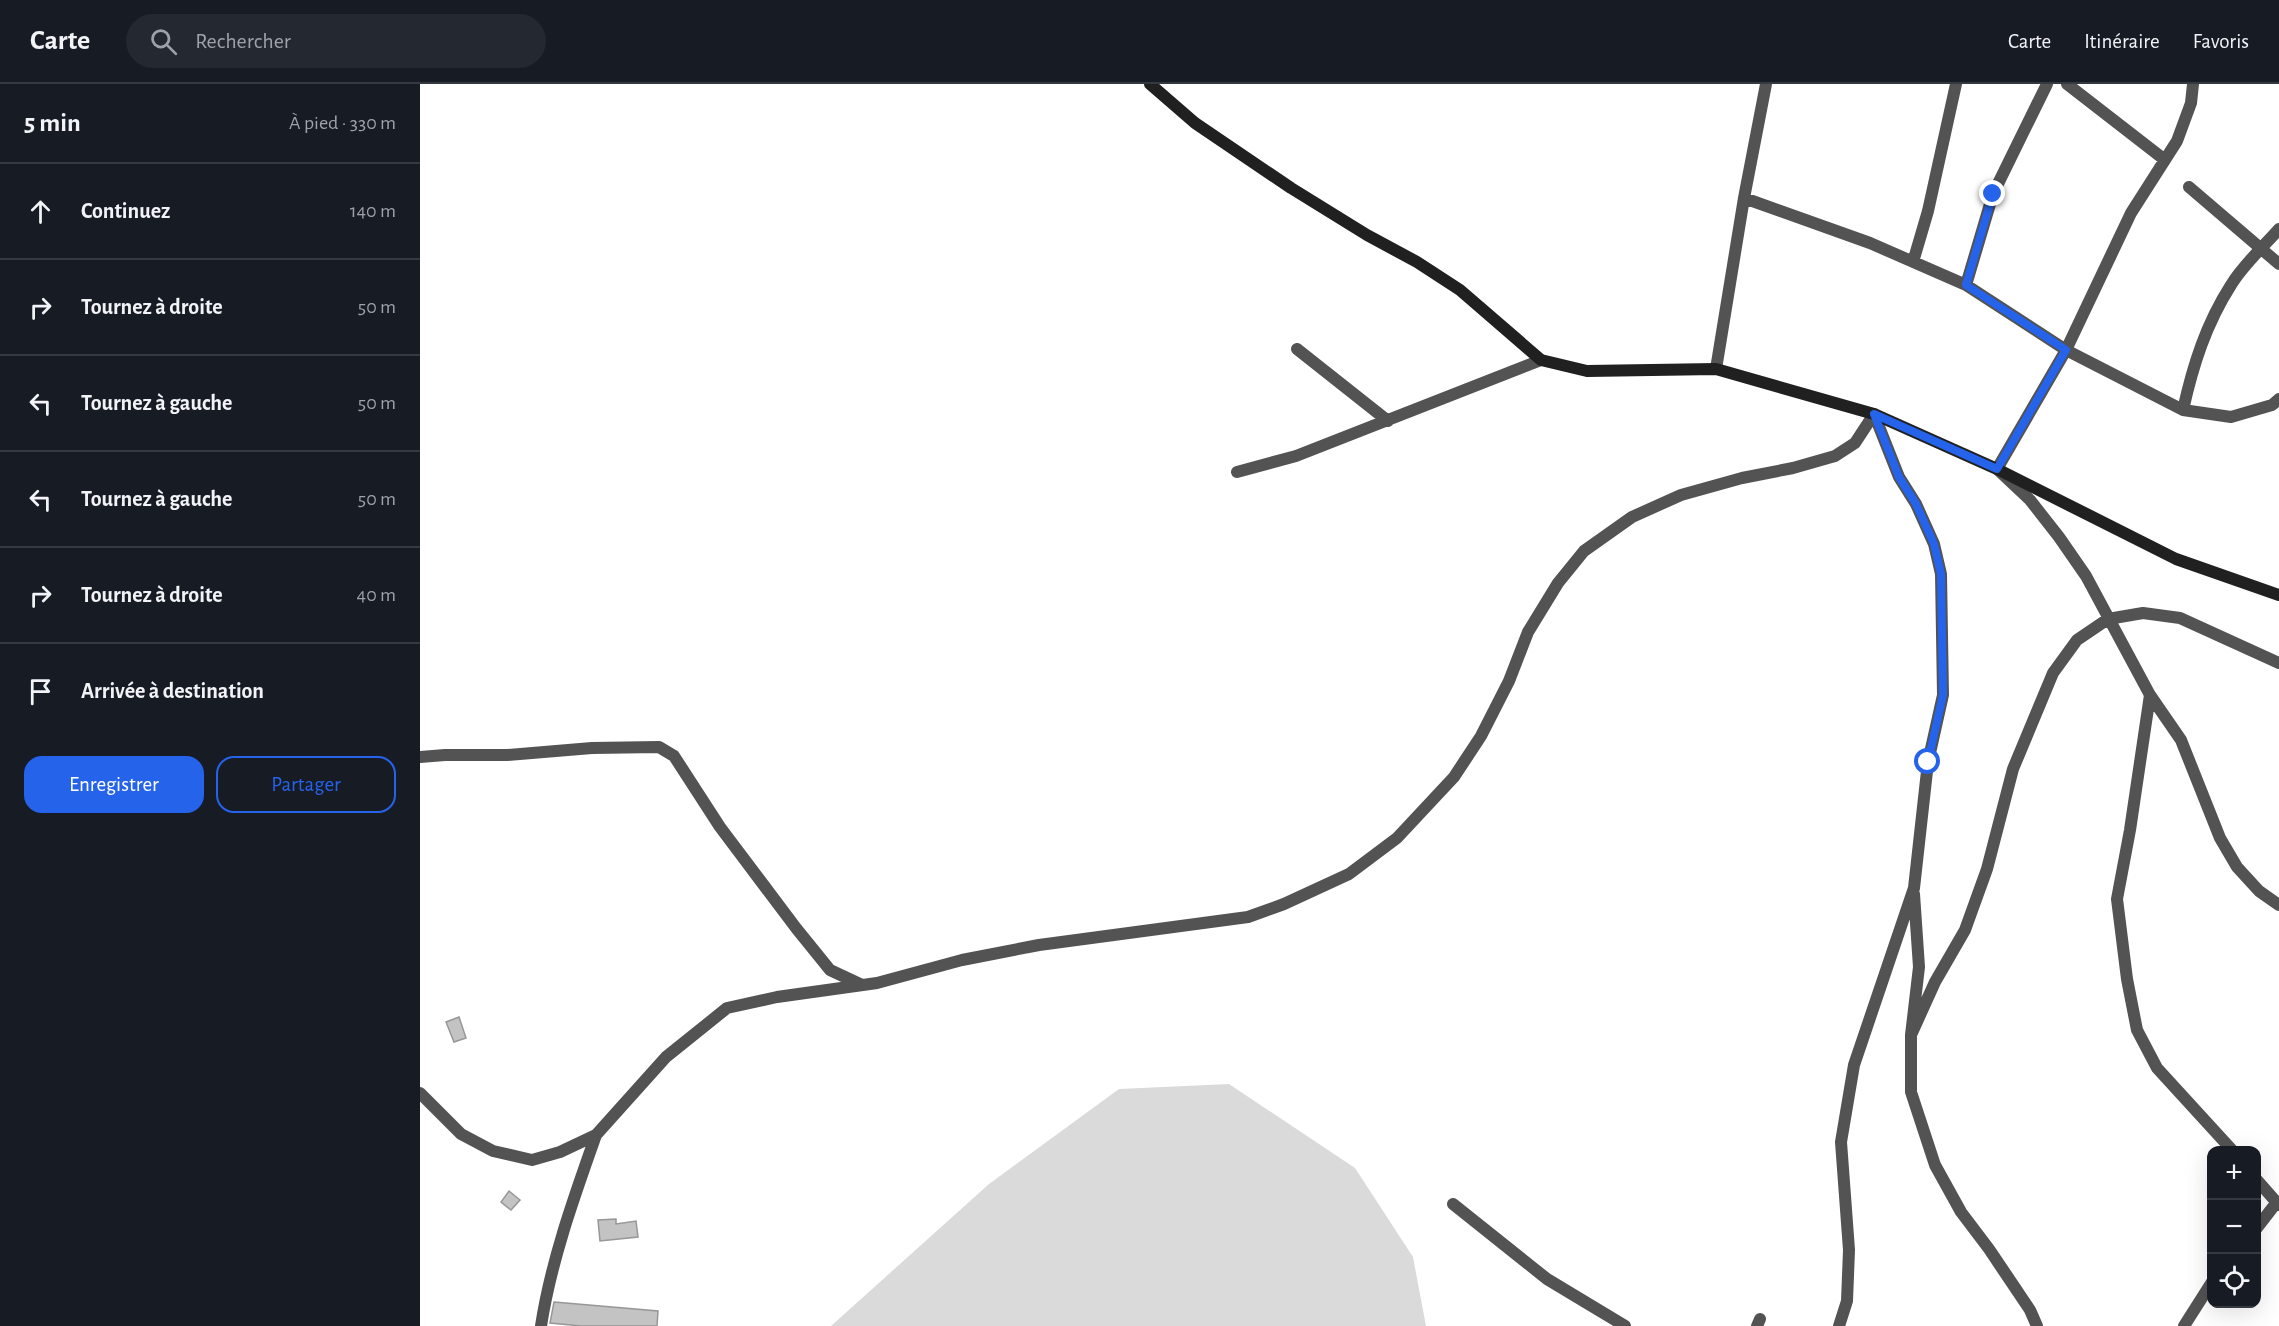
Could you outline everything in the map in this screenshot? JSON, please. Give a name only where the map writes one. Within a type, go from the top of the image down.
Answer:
[{"type":"street","points":[[1150,84],[1195,123],[1291,188],[1367,235],[1418,262],[1460,290],[1541,360],[1587,371],[1716,369],[1874,414],[1997,469],[2176,559],[2279,594]]},
{"type":"street","points":[[1716,369],[1744,198],[1766,84]]},
{"type":"street","points":[[1913,262],[1928,211],[1956,84]]},
{"type":"street","points":[[1966,285],[1993,194],[2047,84]]},
{"type":"street","points":[[2067,84],[2165,160]]},
{"type":"street","points":[[1997,469],[2066,350],[2131,213],[2177,141],[2191,103],[2193,84]]},
{"type":"street","points":[[2189,187],[2279,264]]},
{"type":"street","points":[[1744,198],[1870,243],[1966,285],[2066,350],[2183,410],[2231,417],[2272,405],[2279,399]]},
{"type":"street","points":[[2183,410],[2193,365],[2211,321],[2231,284],[2279,229]]},
{"type":"street","points":[[1297,349],[1388,421]]},
{"type":"street","points":[[1237,472],[1296,456],[1541,360]]},
{"type":"street","points":[[1874,414],[1899,477],[1916,504],[1934,544],[1941,574],[1943,695],[1928,762],[1914,888],[1919,967],[1911,1035],[1911,1092],[1935,1165],[1960,1212],[1989,1249],[2030,1310],[2037,1326]]},
{"type":"street","points":[[541,1326],[545,1298],[571,1205],[596,1136],[666,1057],[727,1008],[777,997],[863,985],[962,960],[1039,945],[1248,917],[1284,904],[1349,874],[1397,838],[1454,777],[1481,736],[1509,681],[1528,632],[1558,583],[1584,551],[1632,517],[1681,495],[1835,456],[1855,443],[1874,414]]},
{"type":"street","points":[[1997,469],[2030,500],[2086,576],[2150,695],[2181,740],[2220,838],[2237,867],[2259,891],[2279,905]]},
{"type":"street","points":[[1911,1035],[1935,982],[1965,930],[1987,869],[2013,769],[2053,673],[2077,640],[2108,619],[2143,612],[2180,618],[2279,663]]},
{"type":"street","points":[[2150,695],[2130,830],[2117,899],[2127,979],[2137,1030],[2157,1068],[2228,1146]]},
{"type":"street","points":[[420,757],[507,755],[592,748],[659,747],[674,756],[726,835],[830,970],[863,985]]},
{"type":"street","points":[[1839,1326],[1846,1301],[1849,1250],[1841,1142],[1854,1065],[1914,888]]},
{"type":"street","points":[[420,1093],[461,1134],[492,1151],[532,1160],[560,1152],[596,1136]]},
{"type":"street","points":[[2261,1185],[2278,1204],[2261,1223]]},
{"type":"street","points":[[1453,1204],[1547,1279],[1625,1326]]},
{"type":"street","points":[[2184,1326],[2207,1289]]},
{"type":"shaded area","points":[[1229,1084],[1355,1168],[1413,1257],[1426,1326],[831,1326],[989,1184],[1119,1089]]},
{"type":"building","points":[[459,1017],[466,1038],[454,1042],[446,1022]]},
{"type":"building","points":[[509,1191],[520,1200],[511,1210],[501,1202]]},
{"type":"building","points":[[616,1219],[616,1224],[636,1221],[638,1237],[600,1241],[598,1220]]},
{"type":"building","points":[[554,1302],[658,1311],[657,1326],[581,1326],[550,1323]]},
{"type":"route","points":[[1928,762],[1943,695],[1941,574],[1934,544],[1916,504],[1899,477],[1874,414],[1997,469],[2066,350],[1966,285],[1993,194]]}]
